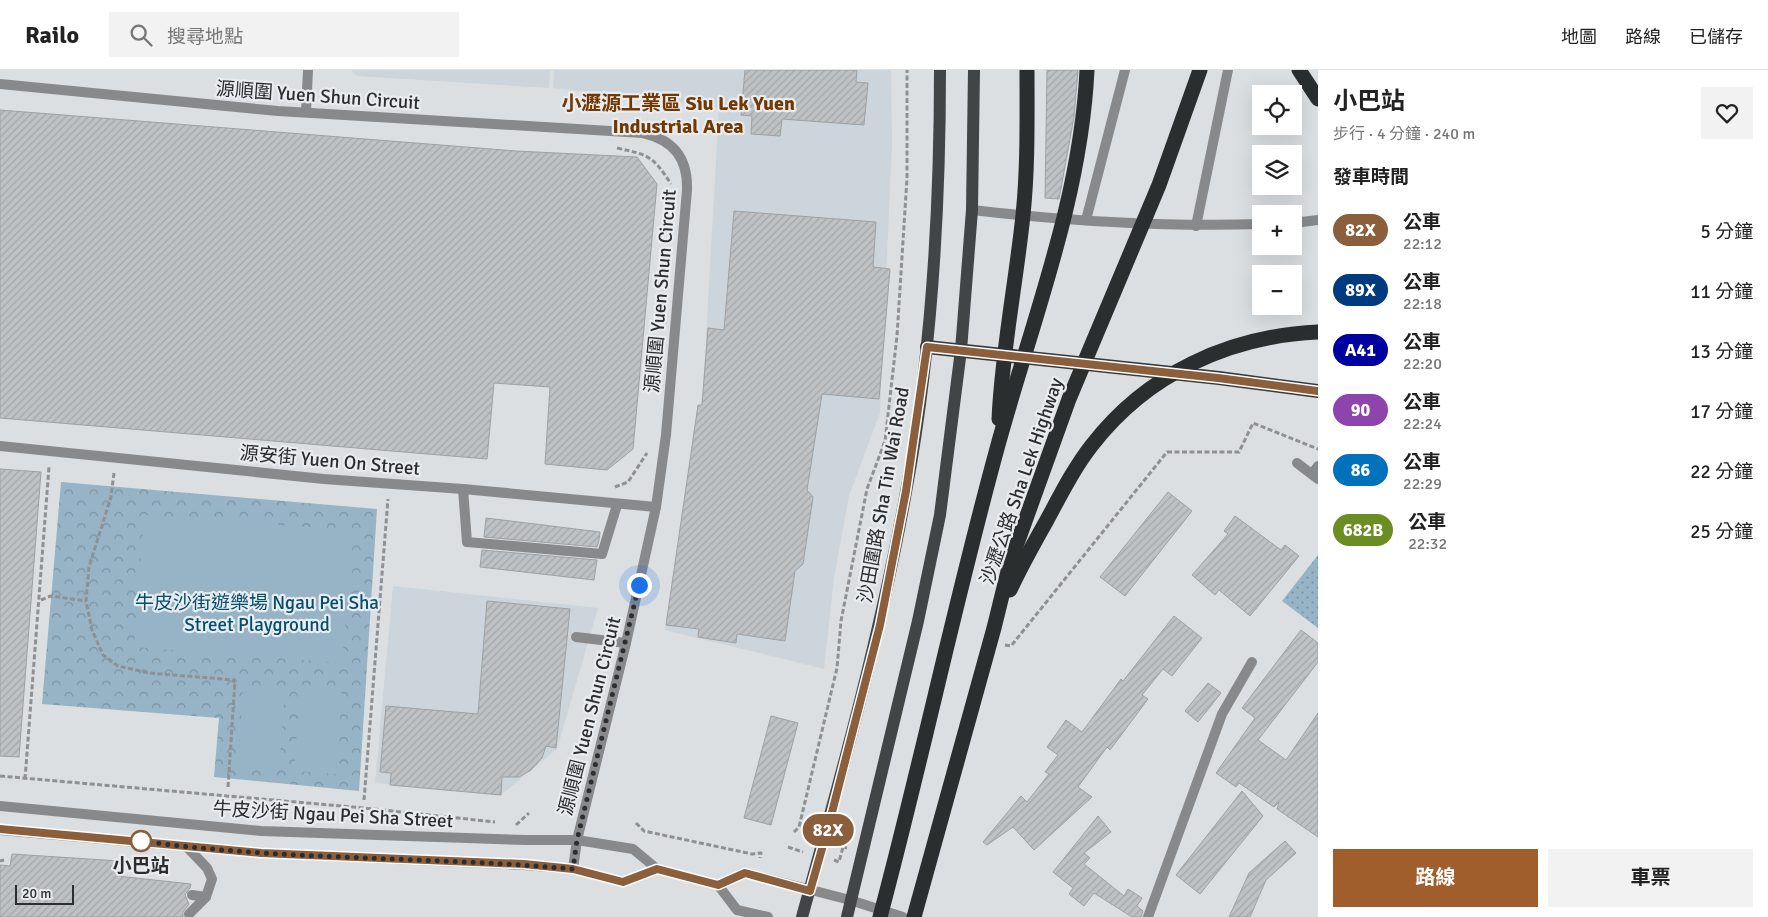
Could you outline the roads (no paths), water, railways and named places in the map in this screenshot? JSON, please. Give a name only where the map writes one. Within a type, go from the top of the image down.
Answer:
[{"type":"highway","points":[[998,446],[1006,334],[1023,214],[1028,125],[1027,70]]},
{"type":"highway","name":"沙瀝公路 Sha Lek Highway","points":[[880,917],[908,812],[998,446],[1061,233],[1081,132],[1087,70]]},
{"type":"highway","name":"沙瀝公路 Sha Lek Highway","points":[[914,917],[994,628],[1010,562],[1052,445],[1159,186],[1200,70]]},
{"type":"highway","points":[[1299,70],[1318,99]]},
{"type":"highway","points":[[994,628],[1018,573],[1071,477],[1103,432],[1134,401],[1167,376],[1216,352],[1275,335],[1318,332]]},
{"type":"highway","points":[[927,347],[1318,391]]},
{"type":"main road","name":"沙田圍路 Sha Tin Wai Road","points":[[802,917],[822,850],[880,625],[906,491],[927,347],[936,251],[940,70]]},
{"type":"main road","points":[[847,917],[918,621],[940,515],[961,350],[972,210],[974,70]]},
{"type":"street","points":[[306,112],[308,70]]},
{"type":"street","points":[[1086,220],[1125,70]]},
{"type":"street","points":[[1196,226],[1228,70]]},
{"type":"street","name":"源順圍 Yuen Shun Circuit","points":[[0,84],[306,112],[643,133],[659,137],[673,148],[683,162],[687,176],[687,190],[666,435],[656,507],[626,643],[577,840],[573,869]]},
{"type":"street","points":[[972,210],[1042,218],[1196,226],[1252,224]]},
{"type":"street","points":[[1302,222],[1318,220]]},
{"type":"street","name":"源安街 Yuen On Street","points":[[0,446],[324,479],[463,489],[617,505],[656,507]]},
{"type":"street","points":[[1298,463],[1316,473]]},
{"type":"street","points":[[463,489],[467,542],[602,554],[617,505]]},
{"type":"street","points":[[576,637],[626,643]]},
{"type":"street","points":[[1148,917],[1222,714],[1252,662]]},
{"type":"street","name":"牛皮沙街 Ngau Pei Sha Street","points":[[0,806],[261,830],[526,840],[577,840],[634,849],[657,869],[718,885]]},
{"type":"street","points":[[0,830],[261,853],[524,864],[573,869],[623,882],[657,869]]},
{"type":"street","points":[[186,846],[211,874],[211,885],[206,897],[189,914]]},
{"type":"street","points":[[768,917],[737,910],[718,885],[745,873],[850,900],[903,917]]},
{"type":"street","points":[[192,895],[206,897]]},
{"type":"place","name":"小巴站","points":[[141,841]]},
{"type":"district","name":"小瀝源工業區 Siu Lek Yuen Industrial Area","points":[[678,114]]},
{"type":"park label","name":"牛皮沙街遊樂場 Ngau Pei Sha Street Playground","points":[[257,613]]}]
